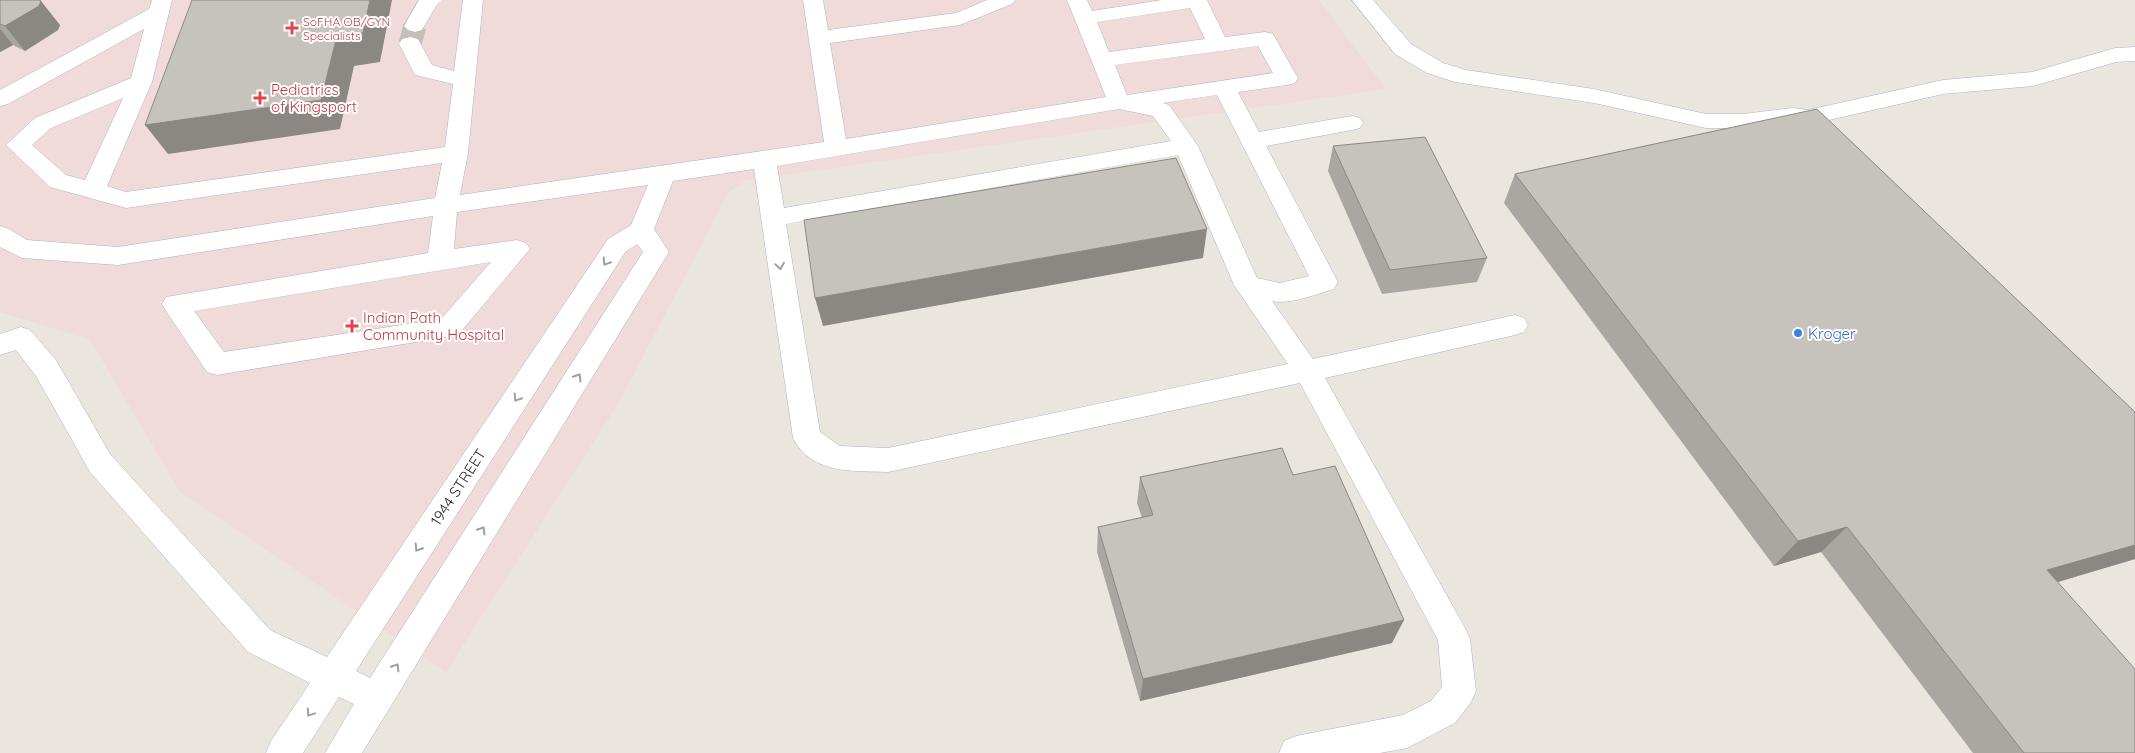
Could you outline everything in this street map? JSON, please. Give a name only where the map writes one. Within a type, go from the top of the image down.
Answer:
[{"type":"street","points":[[432,0],[428,2],[412,35],[423,70],[464,80]]},
{"type":"street","points":[[440,260],[446,205],[456,153],[473,0]]},
{"type":"street","points":[[813,0],[836,148]]},
{"type":"street","points":[[1119,102],[1081,9],[1196,0],[1218,44]]},
{"type":"street","points":[[1362,0],[1403,49],[1435,68],[1463,77],[1594,96],[1663,113],[1706,121],[1743,121],[1793,115],[1808,117],[1944,87],[2032,79],[2116,55],[2135,54]]},
{"type":"street","points":[[819,38],[960,19],[999,3]]},
{"type":"street","points":[[92,192],[141,82],[161,6]]},
{"type":"street","points":[[0,99],[161,6]]},
{"type":"street","points":[[0,235],[22,249],[118,256],[446,205],[664,176],[1119,102],[1287,78],[1264,39],[1102,60]]},
{"type":"street","points":[[141,82],[43,123],[18,145],[58,181],[126,200],[456,153]]},
{"type":"street","points":[[1224,87],[1325,282],[1280,293],[1247,285]]},
{"type":"street","points":[[1119,102],[1161,110],[1186,146],[1247,285],[1307,371],[1433,597],[1454,639],[1459,691],[1443,712],[1407,731],[1296,753]]},
{"type":"street","points":[[1808,117],[1823,126],[1837,140]]},
{"type":"street","points":[[1252,141],[1352,123]]},
{"type":"street","points":[[773,218],[1186,146]]},
{"type":"street","points":[[764,160],[807,438],[834,458],[888,460],[1515,325]]},
{"type":"street","points":[[342,753],[656,252],[641,230],[664,176]]},
{"type":"street","name":"1944 STREET","points":[[283,753],[617,245],[641,230]]},
{"type":"street","points":[[517,249],[449,328],[217,364],[175,304],[224,296],[440,260],[517,249]]},
{"type":"street","points":[[0,345],[21,337],[46,368],[100,463],[258,641],[376,698]]},
{"type":"shaded area","name":"Indian Path Community Hospital","points":[[0,0],[1319,0],[1386,89],[745,181],[729,192],[620,401],[446,672],[180,492],[90,340],[0,312]]},
{"type":"building","points":[[0,0],[41,1],[39,6],[5,26],[0,24]]},
{"type":"building","points":[[192,0],[370,0],[363,33],[337,36],[321,100],[145,125]]},
{"type":"building","name":"Kroger","points":[[1817,109],[2135,412],[2135,545],[2047,570],[2135,669],[2135,753],[2024,753],[1847,527],[1798,541],[1515,174]]},
{"type":"building","points":[[1425,137],[1487,258],[1390,270],[1333,146]]},
{"type":"building","points":[[1176,158],[1207,229],[815,298],[804,220]]},
{"type":"building","points":[[1282,448],[1293,475],[1335,466],[1404,620],[1143,679],[1098,527],[1153,515],[1140,477]]},
{"type":"tunnel","points":[[410,44],[415,26]]},
{"type":"place","name":"SoFHA OB/GYN Specialists","points":[[292,28]]},
{"type":"place","name":"Pediatrics of Kingsport","points":[[260,98]]},
{"type":"place","name":"Indian Path Community Hospital","points":[[352,326]]},
{"type":"place","name":"Kroger","points":[[1798,333]]}]
